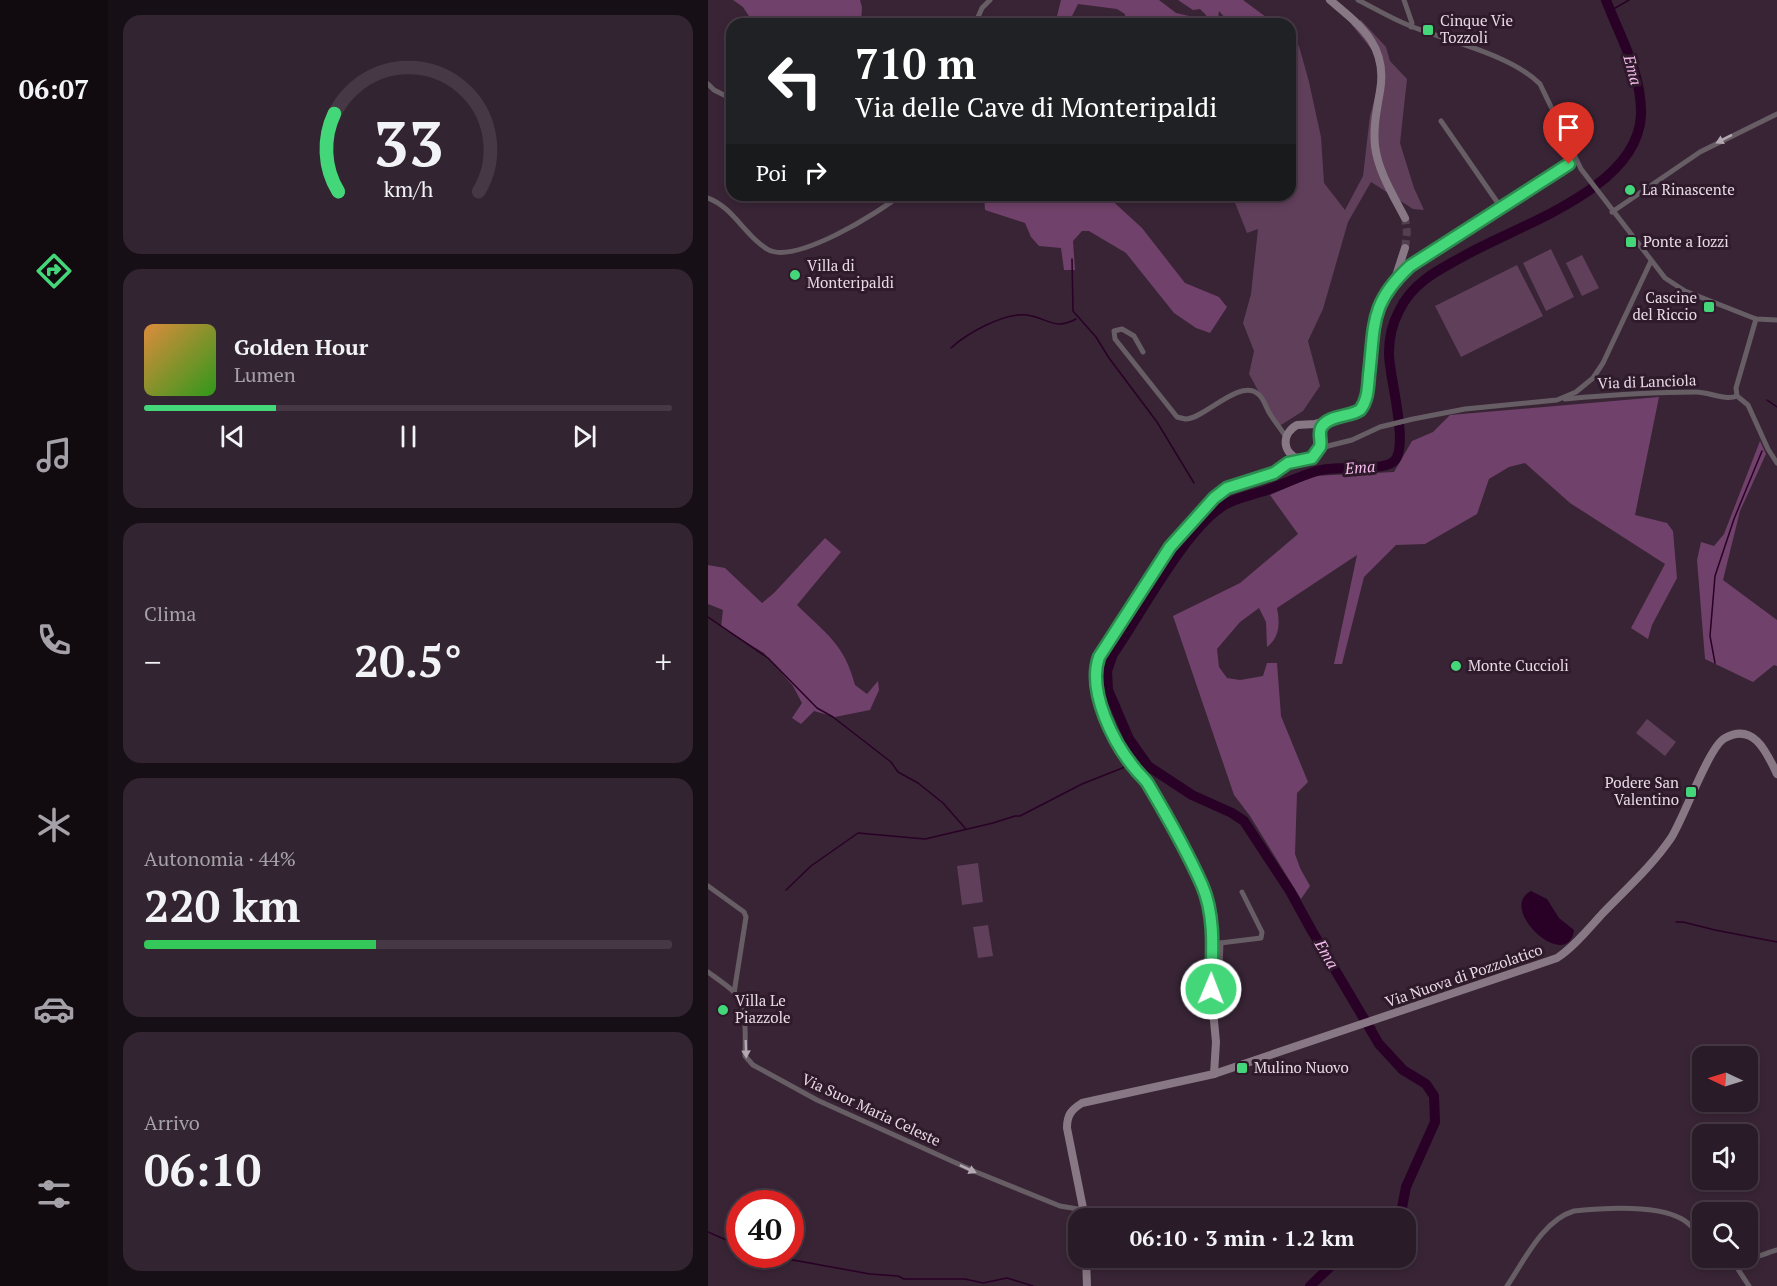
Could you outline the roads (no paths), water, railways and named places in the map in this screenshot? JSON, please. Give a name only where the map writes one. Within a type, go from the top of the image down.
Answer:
[{"type":"street","points":[[978,18],[982,8],[990,0]]},
{"type":"street","points":[[1330,0],[1354,19],[1370,37],[1381,58],[1382,84],[1374,133],[1375,147],[1379,166],[1405,218]]},
{"type":"street","points":[[1358,0],[1411,27],[1503,60],[1531,76],[1540,84],[1580,168],[1665,278],[1685,291],[1756,319],[1777,320]]},
{"type":"street","points":[[1404,0],[1412,23],[1411,27]]},
{"type":"street","points":[[708,84],[726,96]]},
{"type":"street","points":[[1612,212],[1700,152],[1777,114]]},
{"type":"street","points":[[1441,121],[1502,208]]},
{"type":"street","points":[[1394,282],[1410,266],[1575,159]]},
{"type":"street","points":[[708,198],[721,206],[767,250],[782,253],[807,247],[838,234],[891,201]]},
{"type":"street","points":[[1299,459],[1290,454],[1286,446],[1286,437],[1291,428],[1300,424],[1315,424],[1356,413],[1364,406],[1377,310],[1394,282],[1405,248]]},
{"type":"street","points":[[1557,400],[1576,392],[1593,378],[1603,363],[1651,261]]},
{"type":"street","points":[[1756,319],[1736,388],[1737,396],[1748,405],[1777,463]]},
{"type":"street","points":[[1143,352],[1134,336],[1122,329],[1114,332],[1115,339],[1177,417],[1185,419],[1194,417],[1235,392],[1253,391],[1261,396],[1271,416],[1286,437]]},
{"type":"street","name":"Via di Lanciola","points":[[1318,451],[1380,428],[1465,409],[1628,393],[1703,392],[1731,399],[1737,396]]},
{"type":"street","points":[[1214,1074],[1216,1042],[1211,972],[1211,923],[1203,886],[1147,782],[1122,749],[1108,724],[1098,691],[1097,663],[1103,650],[1170,547],[1214,498],[1227,488],[1274,473],[1299,459],[1308,459],[1318,451],[1323,425],[1332,419]]},
{"type":"street","points":[[1307,424],[1317,430],[1323,440],[1335,444]]},
{"type":"street","points":[[1279,425],[1291,428]]},
{"type":"street","points":[[1283,466],[1290,454]]},
{"type":"street","name":"Via Nuova di Pozzolatico","points":[[1083,1208],[1067,1128],[1070,1113],[1082,1103],[1214,1074],[1560,957],[1666,845],[1713,752],[1725,738],[1741,734],[1758,741],[1767,752],[1777,774]]},
{"type":"street","points":[[708,886],[744,912],[746,917],[734,993],[708,972]]},
{"type":"street","points":[[1212,944],[1261,938],[1262,932],[1242,892]]},
{"type":"street","points":[[1211,972],[1220,968],[1221,943]]},
{"type":"street","name":"Via Suor Maria Celeste","points":[[734,993],[747,1029],[746,1056],[753,1065],[817,1100],[976,1172],[1068,1209]]},
{"type":"street","points":[[1507,1286],[1544,1232],[1560,1216],[1574,1211],[1638,1209],[1667,1213],[1687,1222],[1692,1227]]},
{"type":"street","points":[[1758,1257],[1777,1250]]},
{"type":"street","points":[[1086,1268],[1087,1286]]},
{"type":"street","points":[[1737,1268],[1749,1286]]},
{"type":"waterway","name":"Ema","points":[[1402,1208],[1406,1187],[1435,1122],[1434,1096],[1426,1084],[1403,1070],[1379,1044],[1290,891],[1244,821],[1192,795],[1148,766],[1129,739],[1108,690],[1107,671],[1113,654],[1180,551],[1211,515],[1226,504],[1317,471],[1335,468],[1378,467],[1393,462],[1398,454],[1400,442],[1390,363],[1390,337],[1394,321],[1404,301],[1418,285],[1454,261],[1572,202],[1598,184],[1620,164],[1635,141],[1641,115],[1640,100],[1634,70],[1606,0]]},
{"type":"waterway","points":[[1610,11],[1629,0]]},
{"type":"waterway","points":[[1072,259],[1073,311],[1096,337],[1157,422],[1194,483]]},
{"type":"waterway","points":[[951,348],[976,330],[1008,317],[1027,315],[1056,324],[1076,319]]},
{"type":"waterway","points":[[1767,400],[1777,407]]},
{"type":"waterway","points":[[1715,663],[1710,636],[1715,576],[1734,519],[1762,451]]},
{"type":"waterway","name":"Ema","points":[[1211,508],[1214,513]]},
{"type":"waterway","points":[[708,617],[768,658],[817,708],[833,717],[891,762],[898,772],[918,783],[943,803],[965,828]]},
{"type":"waterway","name":"Ema","points":[[1136,761],[1141,756]]},
{"type":"waterway","points":[[786,890],[811,866],[858,833],[925,839],[993,823],[1020,816],[1082,784],[1125,767]]},
{"type":"waterway","points":[[1676,922],[1777,942]]},
{"type":"waterway","name":"Ema","points":[[1370,1028],[1375,1027]]},
{"type":"waterway","points":[[708,1232],[726,1240]]},
{"type":"waterway","points":[[804,1262],[870,1274],[898,1276],[904,1279],[965,1279],[983,1283],[1007,1278],[1033,1286]]},
{"type":"waterway","name":"Ema","points":[[1310,1286],[1329,1268]]},
{"type":"tunnel","points":[[1405,218],[1407,232],[1405,248]]},
{"type":"place","name":"Cinque Vie Tozzoli","points":[[1428,30]]},
{"type":"place","name":"La Rinascente","points":[[1630,190]]},
{"type":"place","name":"Ponte a Iozzi","points":[[1631,242]]},
{"type":"place","name":"Villa di Monteripaldi","points":[[795,275]]},
{"type":"place","name":"Cascine del Riccio","points":[[1709,307]]},
{"type":"place","name":"Monte Cuccioli","points":[[1456,666]]},
{"type":"place","name":"Podere San Valentino","points":[[1691,792]]},
{"type":"place","name":"Villa Le Piazzole","points":[[723,1010]]},
{"type":"place","name":"Mulino Nuovo","points":[[1242,1068]]}]
